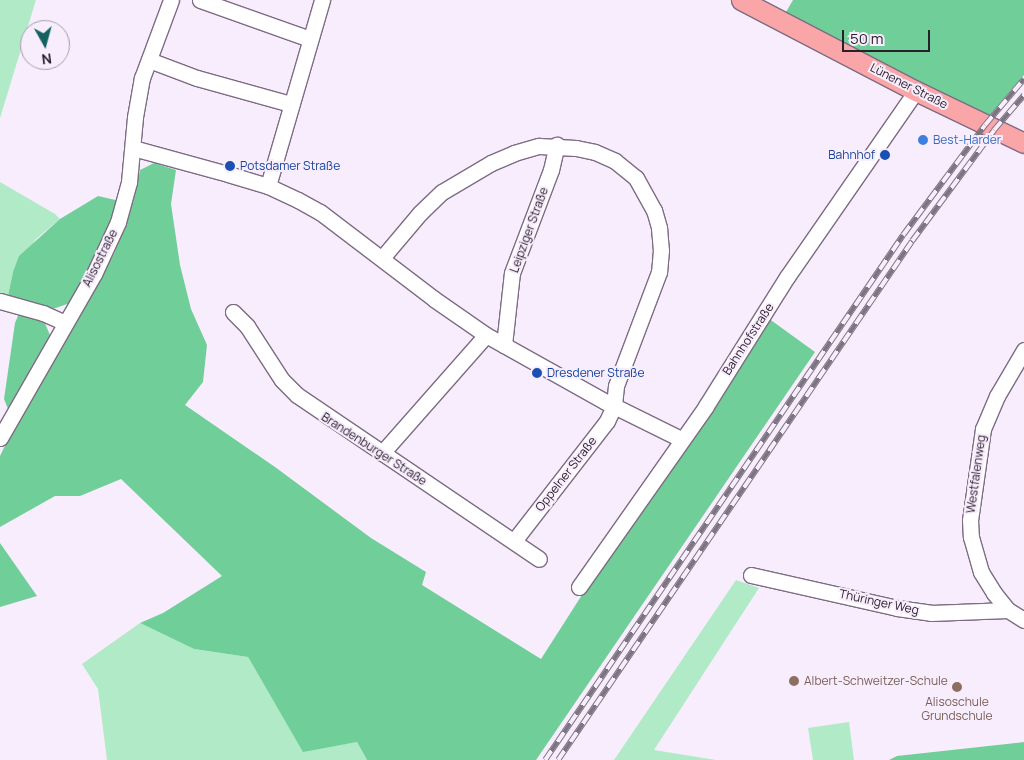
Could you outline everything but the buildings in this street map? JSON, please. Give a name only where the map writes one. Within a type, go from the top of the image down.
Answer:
[{"type":"main road","name":"Lünener Straße","points":[[742,0],[916,91],[1024,143]]},
{"type":"street","name":"Alisostraße","points":[[0,438],[108,248],[126,198],[138,96],[171,0]]},
{"type":"street","points":[[200,0],[310,39]]},
{"type":"street","points":[[268,186],[322,0]]},
{"type":"street","points":[[149,60],[196,78],[291,104]]},
{"type":"street","name":"Bahnhofstraße","points":[[579,587],[681,439],[706,406],[787,277],[916,91]]},
{"type":"street","points":[[382,258],[420,213],[442,192],[468,175],[514,153],[539,146],[557,145],[595,152],[615,161],[636,178],[645,191],[659,228],[661,250],[659,272],[616,386],[614,406]]},
{"type":"street","name":"Leipziger Straße","points":[[504,346],[512,274],[551,170],[557,145]]},
{"type":"street","points":[[133,148],[268,186],[320,212],[434,299],[486,335],[614,406],[681,439]]},
{"type":"street","points":[[0,300],[43,313],[65,323]]},
{"type":"street","name":"Brandenburger Straße","points":[[233,312],[247,326],[282,380],[297,396],[540,560]]},
{"type":"street","points":[[382,453],[486,335]]},
{"type":"street","name":"Westfalenweg","points":[[1024,350],[997,396],[983,430],[970,520],[971,537],[981,572],[994,593],[1008,610],[1024,620]]},
{"type":"street","name":"Oppelner Straße","points":[[514,541],[607,421],[614,406]]},
{"type":"street","name":"Thüringer Weg","points":[[750,575],[898,608],[931,613],[1008,610]]},
{"type":"green space","points":[[0,0],[36,0],[30,20],[20,20],[20,52],[0,118]]},
{"type":"green space","points":[[793,0],[1024,0],[1024,75],[990,115],[929,88],[786,12]]},
{"type":"green space","points":[[154,163],[176,170],[171,204],[180,265],[191,309],[207,345],[203,382],[185,405],[275,467],[371,538],[426,572],[422,585],[541,659],[653,484],[768,318],[815,352],[536,760],[367,760],[357,742],[303,752],[248,657],[194,649],[140,623],[163,613],[222,576],[121,479],[80,496],[55,496],[0,527],[0,456],[12,431],[114,254],[133,202],[140,170]]},
{"type":"green space","points":[[0,182],[55,214],[60,219],[36,239],[13,272],[8,296],[0,295]]},
{"type":"green space","points":[[98,196],[120,201],[102,247],[70,303],[53,309],[8,296],[13,272],[19,256],[60,219]]},
{"type":"green space","points":[[20,311],[43,319],[50,335],[8,409],[4,399],[15,323]]},
{"type":"green space","points":[[0,543],[37,596],[0,607]]},
{"type":"green space","points":[[736,580],[759,588],[654,750],[716,760],[614,760]]},
{"type":"green space","points":[[140,623],[194,649],[248,657],[303,751],[357,742],[367,760],[107,760],[98,689],[82,664]]},
{"type":"green space","points":[[849,722],[854,760],[813,760],[808,728]]},
{"type":"green space","points":[[1024,742],[1024,760],[889,760],[897,756]]},
{"type":"railway","points":[[545,760],[903,235],[985,125],[1024,79]]},
{"type":"railway","points":[[558,760],[912,241],[994,130],[1024,95]]},
{"type":"place","name":"Best-Harder","points":[[923,140]]},
{"type":"place","name":"Bahnhof","points":[[885,155]]},
{"type":"place","name":"Potsdamer Straße","points":[[230,166]]},
{"type":"place","name":"Dresdener Straße","points":[[537,373]]},
{"type":"place","name":"Albert-Schweitzer-Schule","points":[[794,681]]},
{"type":"place","name":"Alisoschule Grundschule","points":[[957,687]]}]
